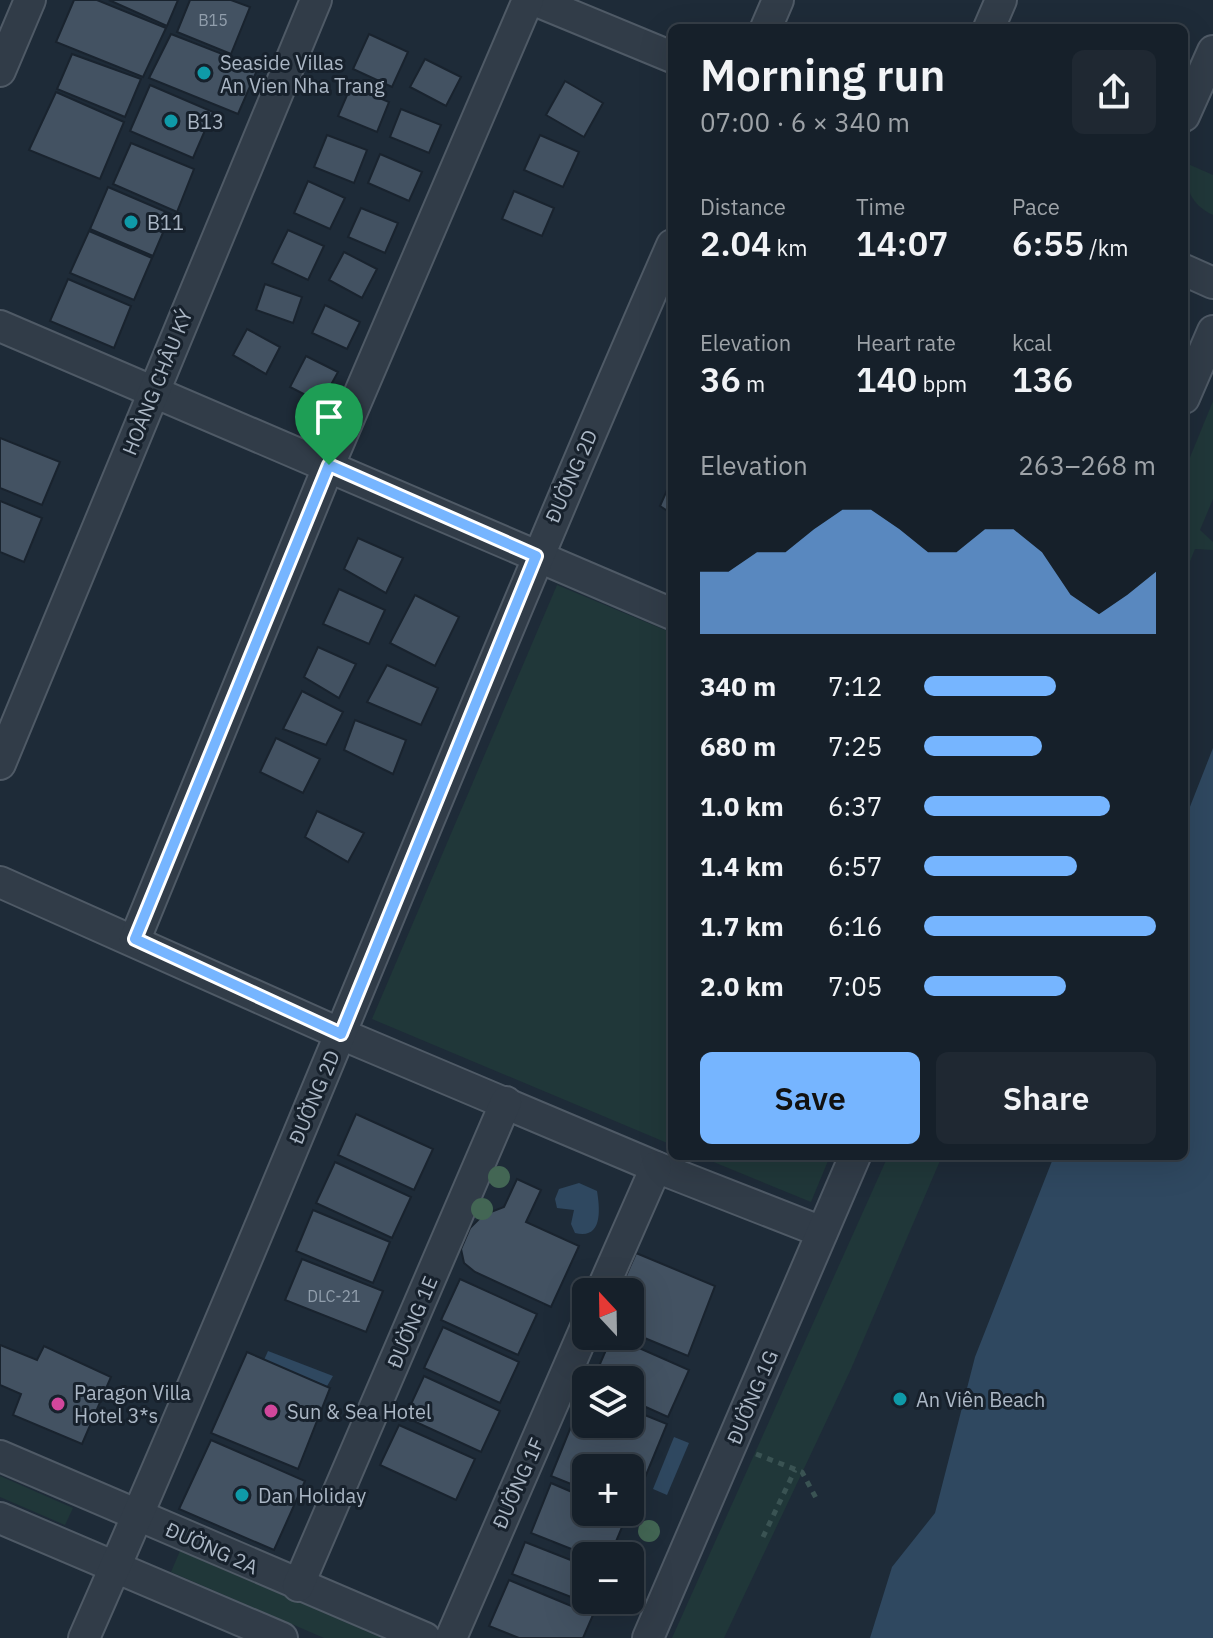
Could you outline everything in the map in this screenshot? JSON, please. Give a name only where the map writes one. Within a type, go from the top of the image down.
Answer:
[{"type":"street","points":[[0,71],[30,0]]},
{"type":"street","name":"HOÀNG CHÂU KÝ","points":[[0,764],[316,0]]},
{"type":"street","points":[[135,939],[329,465],[531,0],[668,55]]},
{"type":"street","points":[[768,24],[778,0]]},
{"type":"street","points":[[991,24],[1001,0]]},
{"type":"street","points":[[1188,107],[1213,51]]},
{"type":"street","name":"ĐƯỜNG 2D","points":[[84,1638],[341,1034],[536,556],[668,254]]},
{"type":"street","points":[[1188,272],[1213,283]]},
{"type":"street","points":[[0,326],[668,612]]},
{"type":"street","points":[[1188,389],[1213,331]]},
{"type":"street","points":[[0,882],[135,939],[341,1034],[656,1167],[822,1232]]},
{"type":"street","name":"ĐƯỜNG 1E","points":[[298,1586],[506,1102]]},
{"type":"street","name":"ĐƯỜNG 1G","points":[[648,1638],[853,1160]]},
{"type":"street","points":[[607,1278],[656,1167]]},
{"type":"street","name":"ĐƯỜNG 1F","points":[[451,1638],[576,1350]]},
{"type":"street","name":"ĐƯỜNG 2A","points":[[0,1456],[425,1638]]},
{"type":"street","points":[[0,1518],[282,1638]]},
{"type":"path","points":[[733,1444],[802,1472],[816,1498]]},
{"type":"path","points":[[763,1537],[795,1470]]},
{"type":"green space","points":[[1188,164],[1213,175],[1213,215],[1194,201],[1189,188]]},
{"type":"green space","points":[[1213,401],[1213,499],[1200,530],[1213,542],[1213,550],[1195,549],[1188,566],[1188,462]]},
{"type":"green space","points":[[557,585],[668,631],[668,1143],[372,1019]]},
{"type":"green space","points":[[709,1160],[828,1160],[811,1202]]},
{"type":"green space","points":[[886,1160],[940,1160],[851,1369],[724,1638],[672,1638]]},
{"type":"green space","points":[[0,1476],[73,1508],[65,1525],[0,1497]]},
{"type":"green space","points":[[180,1551],[382,1638],[324,1638],[171,1572]]},
{"type":"water","points":[[1213,748],[1213,1638],[870,1638],[892,1567],[935,1513],[975,1357],[1052,1160],[1188,1160],[1188,812]]},
{"type":"water","points":[[579,1183],[597,1191],[598,1198],[598,1221],[591,1232],[584,1234],[575,1233],[571,1224],[574,1210],[557,1208],[555,1199],[559,1189]]},
{"type":"water","points":[[268,1351],[333,1376],[327,1386],[264,1360]]},
{"type":"water","points":[[674,1437],[689,1443],[667,1495],[653,1489]]},
{"type":"building","points":[[74,0],[97,0],[166,28],[143,77],[56,42]]},
{"type":"building","points":[[109,0],[178,0],[167,26]]},
{"type":"building","points":[[190,0],[231,0],[250,7],[231,54],[177,32]]},
{"type":"building","name":"Seaside Villas An Vien Nha Trang","points":[[171,34],[258,68],[238,114],[149,78]]},
{"type":"building","points":[[369,34],[408,52],[392,87],[353,69]]},
{"type":"building","points":[[72,54],[141,79],[125,117],[57,89]]},
{"type":"building","points":[[425,59],[461,77],[446,106],[410,87]]},
{"type":"building","points":[[565,81],[603,103],[584,137],[546,115]]},
{"type":"building","name":"B13","points":[[150,85],[213,112],[193,158],[130,131]]},
{"type":"building","points":[[351,86],[389,102],[377,132],[338,116]]},
{"type":"building","points":[[56,92],[124,122],[100,179],[29,150]]},
{"type":"building","points":[[401,109],[441,125],[429,153],[390,137]]},
{"type":"building","points":[[327,135],[367,150],[354,183],[314,167]]},
{"type":"building","points":[[540,135],[579,152],[563,187],[524,170]]},
{"type":"building","points":[[131,143],[194,169],[177,212],[113,184]]},
{"type":"building","points":[[380,154],[422,172],[409,201],[368,183]]},
{"type":"building","points":[[308,181],[345,198],[330,229],[294,213]]},
{"type":"building","name":"B11","points":[[108,187],[171,214],[153,256],[90,229]]},
{"type":"building","points":[[514,191],[554,208],[542,236],[502,219]]},
{"type":"building","points":[[361,208],[398,223],[385,253],[348,237]]},
{"type":"building","points":[[288,230],[324,246],[308,280],[272,263]]},
{"type":"building","points":[[89,231],[152,258],[134,300],[70,273]]},
{"type":"building","points":[[344,252],[377,269],[362,298],[329,280]]},
{"type":"building","points":[[68,279],[131,306],[114,348],[50,321]]},
{"type":"building","points":[[265,284],[302,297],[293,323],[256,310]]},
{"type":"building","points":[[325,305],[360,322],[347,349],[312,333]]},
{"type":"building","points":[[247,329],[280,347],[266,374],[233,355]]},
{"type":"building","points":[[306,356],[338,372],[321,403],[290,387]]},
{"type":"building","points":[[0,438],[60,462],[42,505],[0,488]]},
{"type":"building","points":[[668,488],[668,511],[660,506]]},
{"type":"building","points":[[0,501],[42,518],[24,562],[0,552]]},
{"type":"building","points":[[358,538],[403,558],[386,593],[344,569]]},
{"type":"building","points":[[339,589],[385,610],[369,644],[323,624]]},
{"type":"building","points":[[415,595],[459,617],[435,666],[390,643]]},
{"type":"building","points":[[318,647],[356,664],[339,698],[304,677]]},
{"type":"building","points":[[387,665],[438,688],[421,725],[367,702]]},
{"type":"building","points":[[302,691],[343,712],[326,745],[283,729]]},
{"type":"building","points":[[355,720],[406,740],[393,774],[344,750]]},
{"type":"building","points":[[276,738],[320,759],[303,793],[260,772]]},
{"type":"building","points":[[317,811],[364,833],[348,862],[305,837]]},
{"type":"building","points":[[356,1114],[433,1149],[414,1190],[338,1155]]},
{"type":"building","points":[[335,1162],[411,1197],[392,1238],[316,1203]]},
{"type":"building","points":[[517,1179],[541,1190],[526,1222],[579,1246],[551,1307],[475,1272],[464,1263],[461,1249],[470,1228],[483,1215],[504,1207]]},
{"type":"building","points":[[313,1210],[390,1242],[373,1283],[296,1251]]},
{"type":"building","points":[[636,1253],[715,1286],[688,1356],[644,1338],[644,1278],[625,1278]]},
{"type":"building","points":[[302,1259],[383,1291],[366,1332],[285,1300]]},
{"type":"building","points":[[460,1279],[537,1314],[518,1355],[441,1320]]},
{"type":"building","points":[[443,1327],[519,1362],[500,1403],[424,1368]]},
{"type":"building","name":"Paragon Villa Hotel 3*s","points":[[0,1345],[37,1360],[44,1346],[111,1377],[82,1444],[13,1415],[21,1394],[0,1385]]},
{"type":"building","points":[[606,1350],[644,1350],[689,1370],[668,1417],[644,1406],[644,1366],[599,1366]]},
{"type":"building","name":"Sun & Sea Hotel","points":[[247,1352],[330,1388],[298,1469],[211,1433]]},
{"type":"building","points":[[424,1376],[500,1411],[481,1452],[405,1417]]},
{"type":"building","points":[[644,1415],[667,1424],[644,1480],[644,1454],[572,1454],[572,1484],[551,1476],[572,1424],[572,1438],[644,1438]]},
{"type":"building","points":[[399,1425],[475,1459],[456,1500],[380,1465]]},
{"type":"building","name":"Dan Holiday","points":[[211,1440],[305,1481],[274,1550],[179,1509]]},
{"type":"building","points":[[551,1483],[572,1492],[572,1526],[622,1526],[616,1542],[572,1542],[572,1549],[531,1533]]},
{"type":"building","points":[[525,1542],[572,1560],[572,1597],[512,1574]]},
{"type":"building","points":[[509,1580],[572,1606],[572,1614],[593,1615],[583,1638],[519,1638],[489,1626]]},
{"type":"place","name":"Seaside Villas An Vien Nha Trang","points":[[204,73]]},
{"type":"place","name":"B13","points":[[171,121]]},
{"type":"place","name":"B11","points":[[131,222]]},
{"type":"place","name":"An Viên Beach","points":[[900,1399]]},
{"type":"place","name":"Paragon Villa Hotel 3*s","points":[[58,1404]]},
{"type":"place","name":"Sun & Sea Hotel","points":[[271,1411]]},
{"type":"place","name":"Dan Holiday","points":[[242,1495]]},
{"type":"route","points":[[329,465],[536,556],[341,1034],[135,939],[329,465]]}]
